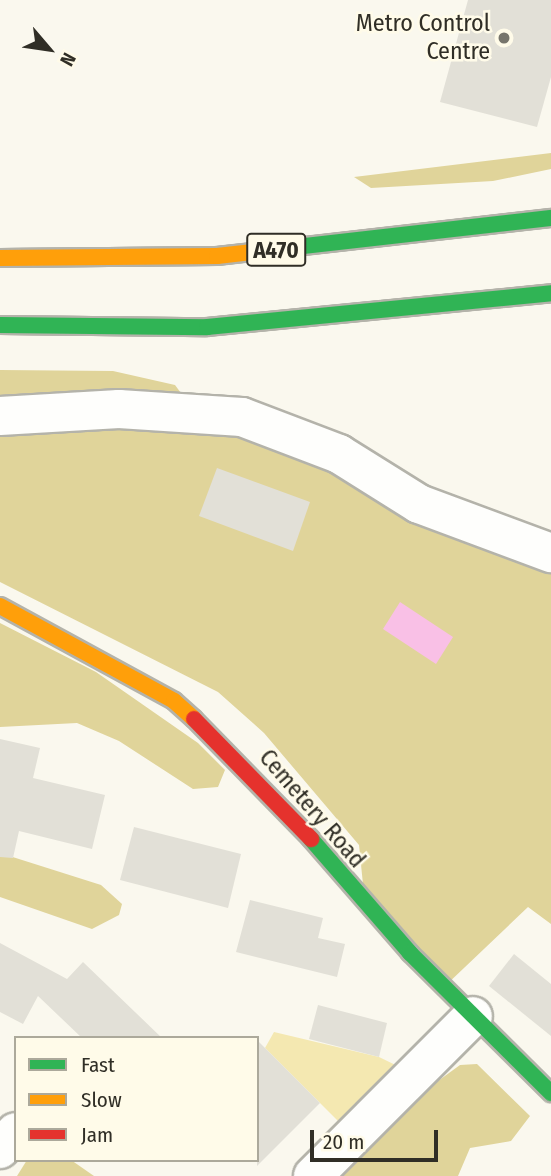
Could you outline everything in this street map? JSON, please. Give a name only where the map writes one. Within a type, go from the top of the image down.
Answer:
[{"type":"main road","name":"A470","points":[[0,258],[217,256],[551,218]]},
{"type":"main road","points":[[0,325],[207,327],[551,293]]},
{"type":"main road","name":"Cemetery Road","points":[[0,606],[174,701],[272,793],[410,953],[551,1093]]},
{"type":"street","points":[[0,416],[119,410],[242,417],[339,454],[419,504],[551,554]]},
{"type":"street","points":[[313,1176],[473,1016]]},
{"type":"street","points":[[0,1106],[14,1118]]},
{"type":"street","points":[[0,1149],[14,1134]]},
{"type":"shaded area","points":[[551,153],[551,169],[493,181],[371,188],[354,177]]},
{"type":"shaded area","points":[[0,370],[113,371],[175,385],[195,412],[551,553],[551,924],[528,907],[444,987],[365,904],[359,845],[264,733],[218,692],[0,582]]},
{"type":"shaded area","points":[[400,602],[453,637],[436,664],[383,629]]},
{"type":"shaded area","points":[[0,623],[96,672],[198,743],[225,770],[218,787],[193,789],[119,741],[77,723],[0,727]]},
{"type":"shaded area","points":[[0,853],[101,885],[122,904],[119,915],[92,929],[0,897]]},
{"type":"shaded area","points":[[274,1032],[379,1057],[414,1074],[353,1136],[265,1048]]},
{"type":"shaded area","points":[[477,1064],[530,1116],[511,1141],[470,1148],[458,1176],[343,1176],[438,1081],[460,1065]]},
{"type":"shaded area","points":[[26,1162],[74,1162],[94,1176],[17,1176]]},
{"type":"building","name":"Metro Control Centre","points":[[468,0],[551,0],[551,77],[537,127],[440,102]]},
{"type":"building","points":[[217,468],[310,502],[293,551],[199,516]]},
{"type":"building","points":[[0,739],[40,748],[33,778],[105,795],[92,849],[19,831],[13,858],[0,857]]},
{"type":"building","points":[[134,827],[241,854],[228,908],[120,880]]},
{"type":"building","points":[[250,900],[323,918],[318,938],[345,944],[337,977],[236,952]]},
{"type":"building","points":[[0,943],[67,979],[83,962],[160,1036],[80,1036],[38,996],[23,1024],[0,1012]]},
{"type":"building","points":[[514,954],[551,984],[551,1036],[489,986]]},
{"type":"building","points":[[318,1005],[387,1023],[379,1057],[309,1039]]},
{"type":"building","points":[[259,1042],[320,1103],[257,1166],[259,1162]]},
{"type":"traffic: fast","points":[[278,249],[551,218]]},
{"type":"traffic: fast","points":[[0,325],[207,327],[551,293]]},
{"type":"traffic: fast","points":[[311,839],[410,953],[551,1093]]},
{"type":"traffic: slow","points":[[0,258],[217,256],[278,249]]},
{"type":"traffic: slow","points":[[0,606],[174,701],[194,719]]},
{"type":"traffic: jam","points":[[194,719],[311,839]]},
{"type":"place","name":"Metro Control Centre","points":[[504,38]]}]
